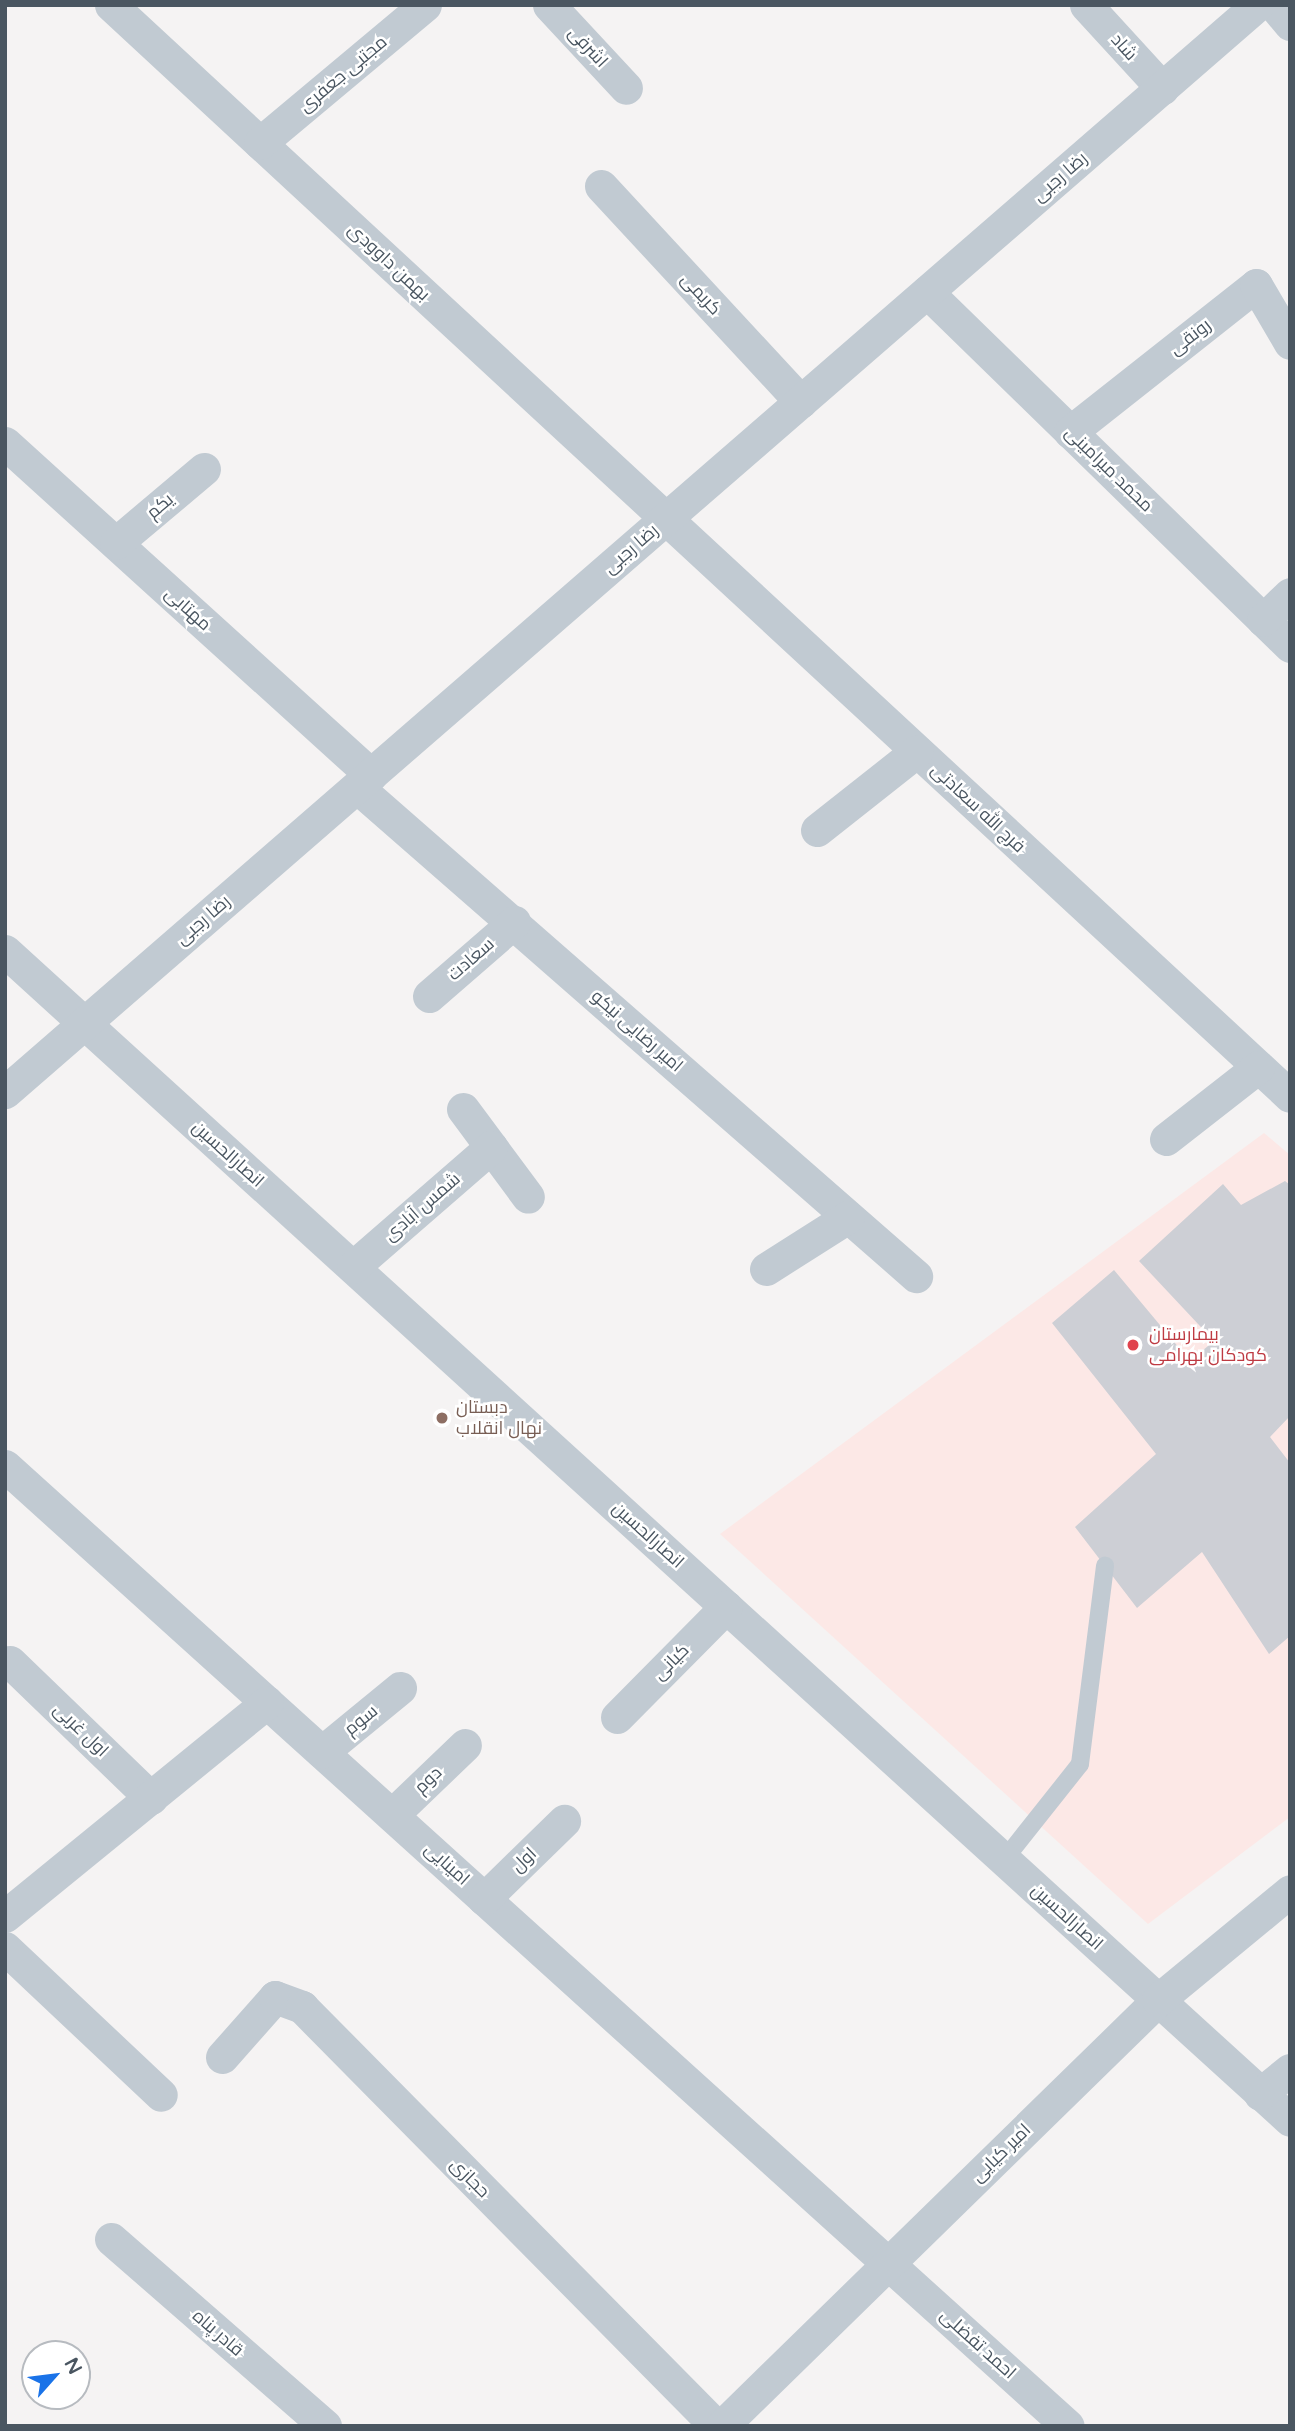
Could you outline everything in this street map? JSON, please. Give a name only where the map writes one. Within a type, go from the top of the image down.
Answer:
[{"type":"street","name":"بهمن داوودی","points":[[111,5],[666,519]]},
{"type":"street","name":"مجتبی جعفری","points":[[260,143],[425,5]]},
{"type":"street","name":"اشرفی","points":[[549,5],[626,88]]},
{"type":"street","name":"شاد","points":[[1086,5],[1162,88]]},
{"type":"street","name":"رضا رجبی","points":[[5,1092],[1257,5]]},
{"type":"street","points":[[1274,5],[1290,24]]},
{"type":"street","name":"کریمی","points":[[601,186],[801,402]]},
{"type":"street","name":"رونقی","points":[[1070,432],[1256,285],[1290,343]]},
{"type":"street","name":"محمد میرامینی","points":[[927,292],[1290,646]]},
{"type":"street","name":"مهتابی","points":[[5,443],[116,542],[364,781]]},
{"type":"street","name":"یکم","points":[[116,542],[204,469]]},
{"type":"street","name":"فرج الله سعادتی","points":[[666,519],[1290,1096]]},
{"type":"street","points":[[1264,620],[1290,594]]},
{"type":"street","points":[[817,830],[917,751]]},
{"type":"street","name":"امیر رضایی نیکو","points":[[364,781],[514,922],[916,1276]]},
{"type":"street","name":"سعادت","points":[[429,996],[514,922]]},
{"type":"street","name":"انصارالحسین","points":[[5,951],[1290,2120]]},
{"type":"street","points":[[1166,1139],[1258,1067]]},
{"type":"street","points":[[463,1110],[528,1197]]},
{"type":"street","name":"شمس آبادی","points":[[353,1267],[491,1147]]},
{"type":"street","points":[[766,1269],[848,1217]]},
{"type":"street","name":"امینایی","points":[[5,1466],[888,2263]]},
{"type":"street","name":"کیانی","points":[[617,1717],[726,1607]]},
{"type":"street","name":"اول غربی","points":[[10,1662],[151,1798]]},
{"type":"street","name":"سوم","points":[[322,1752],[400,1688]]},
{"type":"street","points":[[5,1916],[267,1702]]},
{"type":"street","name":"دوم","points":[[391,1815],[465,1745]]},
{"type":"street","name":"اول","points":[[484,1899],[564,1821]]},
{"type":"street","name":"امیر کیایی","points":[[722,2426],[1158,2000],[1290,1891]]},
{"type":"street","points":[[5,1948],[161,2095]]},
{"type":"street","name":"حجازی","points":[[222,2057],[275,1997],[302,2007],[716,2426]]},
{"type":"street","points":[[1261,2094],[1290,2070]]},
{"type":"street","name":"قادر پناه","points":[[111,2239],[325,2426]]},
{"type":"street","name":"احمد تفضلی","points":[[888,2263],[1068,2426]]},
{"type":"lane","points":[[1004,1860],[1080,1764],[1105,1566]]},
{"type":"shaded area","name":"بیمارستان کودکان بهرامی","points":[[1264,1133],[1290,1155],[1290,1817],[1148,1924],[720,1534]]},
{"type":"building","points":[[1285,1181],[1290,1185],[1290,1416],[1270,1437],[1290,1463],[1290,1636],[1269,1654],[1202,1552],[1137,1608],[1075,1527],[1156,1454],[1052,1323],[1114,1270],[1190,1361],[1214,1341],[1139,1261],[1223,1184],[1241,1205]]},
{"type":"place","name":"بیمارستان کودکان بهرامی","points":[[1133,1345]]},
{"type":"place","name":"دبستان نهال انقلاب","points":[[442,1418]]}]
